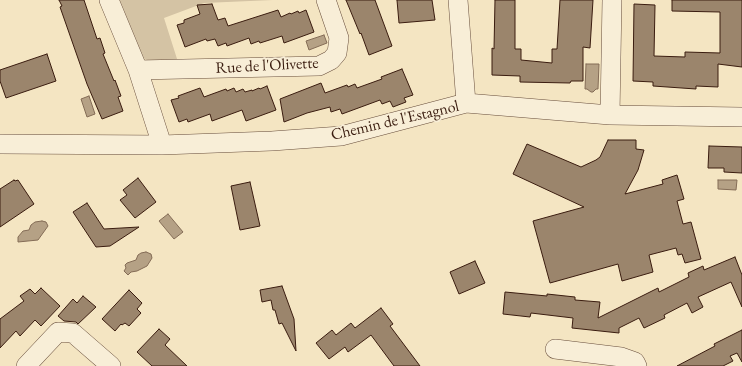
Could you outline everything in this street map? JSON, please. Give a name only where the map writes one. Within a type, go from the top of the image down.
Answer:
[{"type":"street","points":[[108,0],[138,70],[162,145]]},
{"type":"street","name":"Rue de l'Olivette","points":[[138,70],[319,66],[331,60],[337,53],[339,38],[326,0]]},
{"type":"street","points":[[458,0],[466,104]]},
{"type":"street","points":[[610,114],[612,0]]},
{"type":"street","name":"Chemin de l'Estagnol","points":[[0,144],[162,145],[272,141],[341,136],[466,104],[610,114],[742,117]]},
{"type":"street","points":[[26,366],[58,332],[73,333],[111,366]]},
{"type":"street","points":[[555,349],[621,357],[635,362],[637,366]]},
{"type":"shaded area","points":[[120,0],[273,0],[204,3],[164,18],[178,62],[151,62],[143,58]]},
{"type":"shaded area","points":[[324,35],[327,43],[309,50],[306,41]]},
{"type":"shaded area","points":[[586,64],[599,64],[598,89],[593,92],[585,89]]},
{"type":"shaded area","points":[[89,96],[95,114],[87,117],[81,99]]},
{"type":"shaded area","points":[[718,180],[737,180],[736,190],[718,189]]},
{"type":"shaded area","points":[[168,214],[183,232],[174,239],[159,221]]},
{"type":"shaded area","points":[[35,222],[46,222],[48,226],[38,240],[18,242],[18,237],[23,231],[29,230],[31,225]]},
{"type":"shaded area","points":[[146,252],[151,254],[152,258],[147,266],[131,272],[128,275],[124,271],[126,268],[125,265],[136,260],[138,255],[141,253]]},
{"type":"building","points":[[59,0],[84,0],[97,39],[100,38],[105,53],[103,54],[121,96],[118,97],[123,111],[102,119],[87,84],[60,7],[62,6]]},
{"type":"building","points":[[346,0],[375,0],[392,46],[369,55]]},
{"type":"building","points":[[397,0],[432,0],[435,20],[399,23]]},
{"type":"building","points":[[495,0],[515,0],[515,49],[521,49],[521,60],[552,63],[552,49],[557,49],[560,0],[593,0],[590,48],[583,47],[583,81],[571,81],[570,83],[520,82],[520,76],[492,75]]},
{"type":"building","points":[[672,0],[742,0],[742,67],[718,64],[718,87],[696,86],[696,89],[653,86],[653,82],[633,81],[634,4],[655,5],[654,56],[685,57],[685,52],[720,53],[720,12],[672,11]]},
{"type":"building","points":[[212,4],[218,20],[225,18],[228,26],[278,10],[281,17],[290,13],[291,14],[298,11],[299,13],[306,10],[314,32],[284,43],[282,36],[260,43],[259,41],[251,44],[249,38],[227,46],[226,43],[218,46],[215,39],[207,41],[206,39],[185,47],[177,25],[184,23],[184,20],[200,14],[197,5]]},
{"type":"building","points":[[47,54],[56,81],[6,98],[0,81],[0,70]]},
{"type":"building","points":[[402,69],[413,95],[404,98],[406,102],[393,107],[390,101],[382,104],[380,100],[342,114],[340,109],[331,112],[330,107],[307,113],[284,122],[280,99],[321,83],[325,93],[347,85],[348,87],[355,84],[357,88],[382,79],[381,77]]},
{"type":"building","points":[[267,86],[276,110],[246,121],[242,110],[212,121],[210,114],[188,122],[187,119],[179,122],[171,100],[179,98],[178,96],[200,88],[204,97],[226,89],[227,91],[234,88],[236,92],[243,89],[245,92]]},
{"type":"building","points":[[608,140],[636,140],[636,149],[644,150],[638,170],[625,194],[663,184],[662,180],[677,175],[684,199],[677,201],[683,224],[691,222],[701,259],[685,263],[682,254],[678,255],[676,248],[649,255],[653,272],[622,281],[618,264],[550,283],[533,221],[584,207],[513,174],[527,144],[581,167],[600,157]]},
{"type":"building","points":[[709,146],[742,147],[742,173],[724,172],[724,168],[708,168]]},
{"type":"building","points":[[138,178],[156,202],[135,218],[120,200],[127,195],[123,190]]},
{"type":"building","points":[[14,180],[18,180],[34,204],[0,227],[0,189]]},
{"type":"building","points":[[250,182],[260,226],[240,230],[231,186]]},
{"type":"building","points":[[87,203],[104,229],[139,227],[110,246],[96,247],[73,212]]},
{"type":"building","points":[[735,257],[742,275],[742,307],[731,282],[698,297],[703,307],[692,313],[687,303],[664,315],[665,318],[644,328],[639,318],[619,328],[619,333],[572,328],[573,318],[531,313],[530,317],[503,314],[505,292],[547,296],[547,294],[575,297],[575,300],[600,302],[598,318],[658,288],[659,292],[689,277],[688,273],[703,266],[704,270]]},
{"type":"building","points":[[475,261],[485,283],[459,294],[450,272]]},
{"type":"building","points":[[282,286],[294,319],[296,351],[282,323],[279,324],[275,310],[273,310],[271,300],[262,302],[260,290]]},
{"type":"building","points":[[41,288],[60,306],[41,326],[35,320],[20,336],[16,331],[0,348],[0,319],[24,301],[20,296],[30,289],[35,294]]},
{"type":"building","points":[[129,290],[142,303],[137,309],[141,313],[129,326],[125,323],[122,325],[121,324],[115,331],[102,319]]},
{"type":"building","points":[[83,296],[96,307],[78,324],[76,322],[64,321],[58,316],[73,299],[77,303]]},
{"type":"building","points":[[381,308],[393,324],[390,326],[420,366],[394,366],[371,335],[348,352],[345,347],[329,359],[316,343],[332,330],[336,335],[351,323],[355,328]]},
{"type":"building","points":[[159,329],[170,339],[165,345],[187,366],[152,366],[137,352]]},
{"type":"building","points":[[742,330],[742,362],[737,353],[730,356],[733,361],[723,366],[677,366],[715,346],[714,344]]}]
